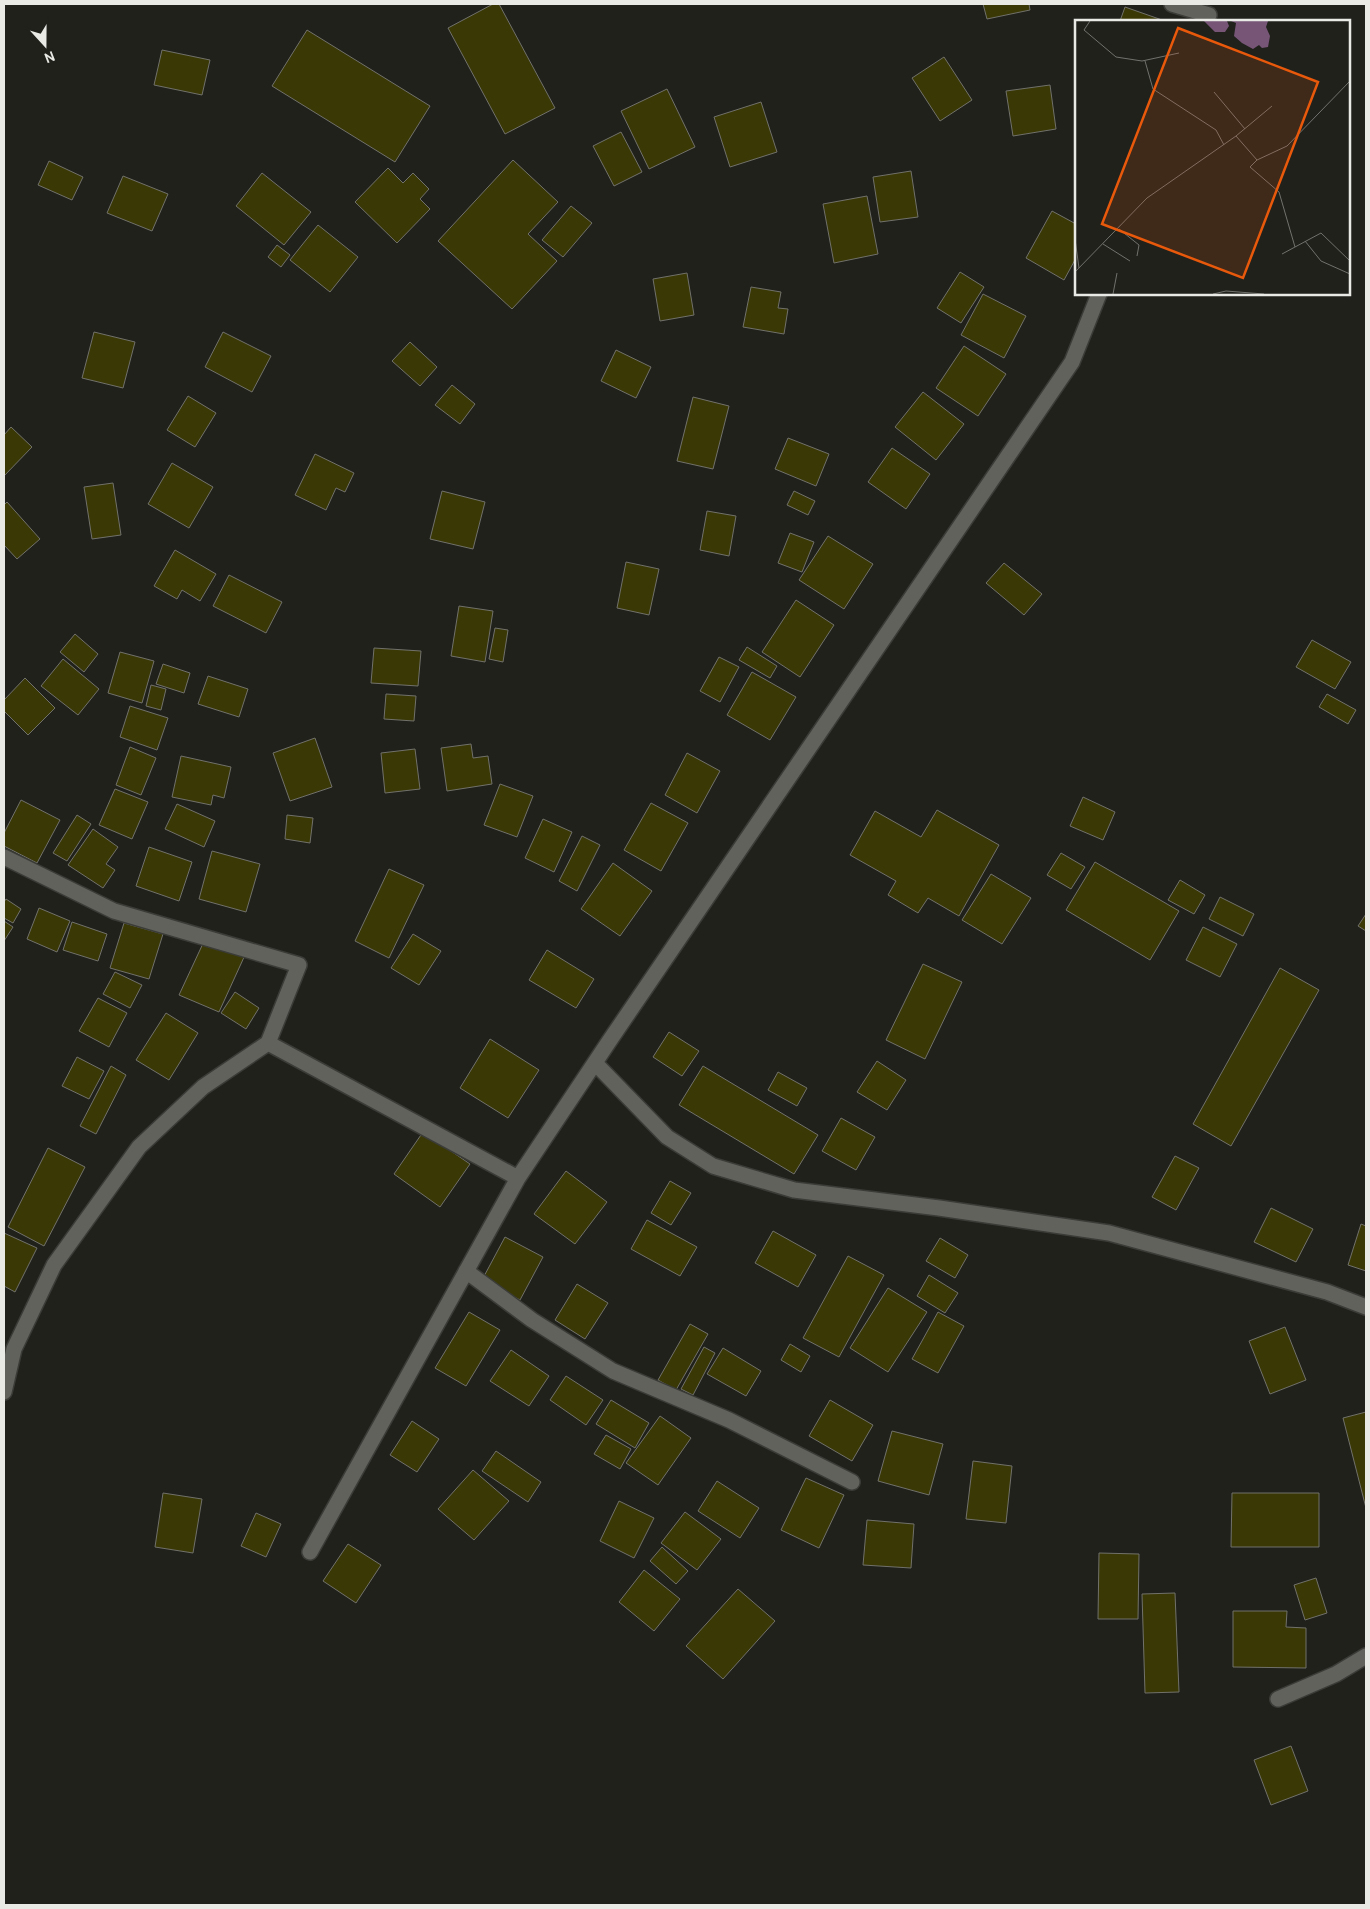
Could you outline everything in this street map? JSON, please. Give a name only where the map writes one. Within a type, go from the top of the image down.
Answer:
[{"type":"street","points":[[1172,4],[1210,13]]},
{"type":"street","points":[[310,1552],[518,1178],[1072,362],[1099,295]]},
{"type":"street","points":[[4,857],[114,912],[298,965],[268,1043],[203,1087],[139,1147],[54,1265],[14,1349],[4,1392]]},
{"type":"street","points":[[268,1043],[518,1178]]},
{"type":"street","points":[[595,1063],[667,1138],[713,1166],[794,1190],[939,1208],[1110,1233],[1327,1292],[1366,1308]]},
{"type":"street","points":[[466,1271],[532,1320],[613,1371],[729,1420],[852,1482]]},
{"type":"street","points":[[1278,1699],[1336,1674],[1366,1656]]},
{"type":"building","points":[[493,4],[499,4],[555,108],[505,134],[448,28]]},
{"type":"building","points":[[983,4],[1029,4],[1030,10],[987,19]]},
{"type":"building","points":[[1125,7],[1162,20],[1120,20]]},
{"type":"building","points":[[307,30],[430,106],[395,162],[272,86]]},
{"type":"building","points":[[162,50],[210,60],[202,95],[154,85]]},
{"type":"building","points":[[944,57],[972,100],[940,121],[912,78]]},
{"type":"building","points":[[1050,85],[1056,129],[1013,136],[1006,91]]},
{"type":"building","points":[[667,89],[695,147],[649,169],[621,111]]},
{"type":"building","points":[[761,102],[777,152],[730,167],[714,117]]},
{"type":"building","points":[[621,132],[642,172],[614,186],[593,146]]},
{"type":"building","points":[[513,160],[558,202],[528,234],[557,261],[512,309],[438,241]]},
{"type":"building","points":[[49,161],[83,177],[72,200],[38,185]]},
{"type":"building","points":[[388,168],[403,183],[413,173],[429,189],[420,199],[430,209],[397,243],[355,202]]},
{"type":"building","points":[[911,171],[918,217],[880,222],[873,177]]},
{"type":"building","points":[[262,173],[311,212],[284,245],[236,206]]},
{"type":"building","points":[[123,176],[168,194],[152,231],[107,213]]},
{"type":"building","points":[[867,196],[878,254],[834,263],[823,204]]},
{"type":"building","points":[[571,206],[592,223],[563,257],[542,240]]},
{"type":"building","points":[[1052,211],[1075,223],[1075,260],[1064,280],[1026,258]]},
{"type":"building","points":[[318,225],[358,257],[330,292],[290,260]]},
{"type":"building","points":[[277,245],[290,255],[281,267],[268,257]]},
{"type":"building","points":[[960,272],[984,287],[961,323],[937,308]]},
{"type":"building","points":[[687,273],[694,315],[660,321],[653,279]]},
{"type":"building","points":[[751,287],[781,292],[778,308],[788,309],[784,334],[743,327]]},
{"type":"building","points":[[983,294],[1026,316],[1004,358],[961,335]]},
{"type":"building","points":[[94,332],[135,342],[123,388],[82,378]]},
{"type":"building","points":[[223,332],[271,356],[252,392],[205,367]]},
{"type":"building","points":[[410,342],[437,367],[420,386],[392,361]]},
{"type":"building","points":[[964,346],[1006,374],[978,416],[936,388]]},
{"type":"building","points":[[616,350],[651,367],[636,398],[601,381]]},
{"type":"building","points":[[452,385],[475,404],[460,424],[435,405]]},
{"type":"building","points":[[923,392],[964,424],[936,460],[895,427]]},
{"type":"building","points":[[188,396],[216,413],[195,447],[167,430]]},
{"type":"building","points":[[693,397],[729,406],[713,469],[677,461]]},
{"type":"building","points":[[11,427],[32,447],[4,476],[4,435]]},
{"type":"building","points":[[788,438],[829,454],[816,486],[775,469]]},
{"type":"building","points":[[892,448],[930,474],[906,509],[868,482]]},
{"type":"building","points":[[315,454],[354,473],[345,492],[336,488],[326,510],[295,495]]},
{"type":"building","points":[[172,463],[213,487],[189,528],[148,504]]},
{"type":"building","points":[[113,483],[121,535],[92,539],[84,487]]},
{"type":"building","points":[[442,491],[485,502],[473,549],[430,539]]},
{"type":"building","points":[[794,491],[815,501],[808,515],[787,505]]},
{"type":"building","points":[[7,502],[40,539],[17,559],[4,545],[4,505]]},
{"type":"building","points":[[707,511],[736,516],[729,556],[700,550]]},
{"type":"building","points":[[790,533],[814,542],[802,572],[778,563]]},
{"type":"building","points":[[828,536],[873,564],[844,609],[799,580]]},
{"type":"building","points":[[175,550],[216,574],[200,601],[182,590],[177,599],[154,586]]},
{"type":"building","points":[[626,562],[659,569],[649,615],[617,608]]},
{"type":"building","points":[[1004,563],[1042,594],[1024,615],[986,583]]},
{"type":"building","points":[[229,575],[282,602],[266,633],[213,606]]},
{"type":"building","points":[[796,600],[834,625],[800,677],[762,652]]},
{"type":"building","points":[[459,606],[493,611],[485,662],[451,656]]},
{"type":"building","points":[[495,628],[508,630],[503,662],[489,659]]},
{"type":"building","points":[[75,634],[98,654],[84,672],[60,652]]},
{"type":"building","points":[[1312,640],[1351,662],[1335,689],[1296,667]]},
{"type":"building","points":[[747,647],[777,666],[770,678],[739,660]]},
{"type":"building","points":[[374,648],[421,651],[418,686],[371,683]]},
{"type":"building","points":[[120,652],[154,661],[142,703],[108,693]]},
{"type":"building","points":[[719,657],[739,667],[720,702],[700,691]]},
{"type":"building","points":[[63,659],[99,689],[78,715],[41,686]]},
{"type":"building","points":[[163,664],[190,673],[184,693],[156,684]]},
{"type":"building","points":[[752,672],[796,697],[770,740],[727,715]]},
{"type":"building","points":[[208,676],[248,689],[239,717],[198,704]]},
{"type":"building","points":[[25,678],[55,708],[28,735],[4,711],[4,700]]},
{"type":"building","points":[[151,685],[166,689],[161,710],[146,706]]},
{"type":"building","points":[[386,694],[416,696],[414,721],[384,719]]},
{"type":"building","points":[[1327,694],[1356,710],[1348,724],[1319,707]]},
{"type":"building","points":[[130,706],[168,718],[157,750],[120,737]]},
{"type":"building","points":[[315,738],[332,787],[290,801],[273,753]]},
{"type":"building","points":[[471,744],[473,758],[488,756],[492,784],[447,791],[441,748]]},
{"type":"building","points":[[130,747],[156,758],[141,795],[116,785]]},
{"type":"building","points":[[415,749],[420,789],[385,793],[381,753]]},
{"type":"building","points":[[687,753],[720,771],[697,813],[665,795]]},
{"type":"building","points":[[181,756],[231,767],[224,798],[213,795],[211,805],[172,797]]},
{"type":"building","points":[[500,784],[533,796],[517,837],[484,825]]},
{"type":"building","points":[[115,789],[148,802],[132,839],[99,825]]},
{"type":"building","points":[[1083,797],[1115,812],[1103,840],[1070,826]]},
{"type":"building","points":[[21,800],[60,820],[37,863],[4,846],[4,833]]},
{"type":"building","points":[[651,803],[688,823],[661,871],[624,850]]},
{"type":"building","points":[[177,804],[215,821],[204,847],[165,829]]},
{"type":"building","points":[[937,810],[999,845],[959,916],[928,898],[918,913],[888,895],[896,881],[850,855],[875,811],[921,837]]},
{"type":"building","points":[[77,815],[91,824],[67,861],[53,853]]},
{"type":"building","points":[[287,815],[313,818],[310,843],[285,839]]},
{"type":"building","points":[[543,819],[572,832],[554,872],[525,858]]},
{"type":"building","points":[[93,829],[118,847],[106,864],[115,870],[103,888],[68,865]]},
{"type":"building","points":[[582,836],[600,845],[577,891],[559,881]]},
{"type":"building","points":[[149,847],[192,862],[179,901],[136,886]]},
{"type":"building","points":[[212,851],[260,864],[246,912],[199,899]]},
{"type":"building","points":[[1061,853],[1085,867],[1071,889],[1047,875]]},
{"type":"building","points":[[1095,862],[1179,911],[1150,960],[1066,910]]},
{"type":"building","points":[[613,863],[652,891],[620,936],[581,909]]},
{"type":"building","points":[[389,869],[424,885],[389,958],[355,941]]},
{"type":"building","points":[[991,874],[1031,898],[1002,944],[962,920]]},
{"type":"building","points":[[1180,880],[1205,895],[1194,914],[1168,900]]},
{"type":"building","points":[[1220,897],[1254,914],[1243,936],[1209,919]]},
{"type":"building","points":[[6,899],[21,909],[13,923],[4,918],[4,902]]},
{"type":"building","points":[[39,908],[70,921],[57,952],[27,939]]},
{"type":"building","points":[[1366,914],[1366,931],[1358,926]]},
{"type":"building","points":[[4,921],[13,927],[4,941]]},
{"type":"building","points":[[72,922],[107,934],[98,961],[63,950]]},
{"type":"building","points":[[124,923],[163,934],[149,979],[110,968]]},
{"type":"building","points":[[1203,927],[1237,944],[1220,977],[1186,960]]},
{"type":"building","points":[[413,934],[441,951],[419,985],[391,968]]},
{"type":"building","points":[[206,937],[245,955],[219,1012],[179,995]]},
{"type":"building","points":[[547,950],[594,979],[576,1008],[529,980]]},
{"type":"building","points":[[923,964],[962,982],[925,1059],[886,1040]]},
{"type":"building","points":[[1280,968],[1319,990],[1231,1146],[1193,1124]]},
{"type":"building","points":[[115,972],[142,985],[130,1008],[103,994]]},
{"type":"building","points":[[235,992],[259,1008],[246,1029],[221,1013]]},
{"type":"building","points":[[98,998],[127,1013],[109,1047],[79,1031]]},
{"type":"building","points":[[166,1013],[198,1033],[169,1080],[136,1060]]},
{"type":"building","points":[[669,1032],[699,1051],[682,1076],[653,1057]]},
{"type":"building","points":[[490,1039],[539,1070],[508,1118],[460,1088]]},
{"type":"building","points":[[77,1057],[104,1071],[89,1099],[62,1086]]},
{"type":"building","points":[[877,1061],[906,1080],[887,1110],[857,1092]]},
{"type":"building","points":[[111,1066],[126,1075],[96,1134],[80,1126]]},
{"type":"building","points":[[703,1066],[818,1135],[794,1174],[679,1105]]},
{"type":"building","points":[[778,1072],[807,1088],[797,1106],[768,1090]]},
{"type":"building","points":[[841,1118],[875,1137],[856,1170],[822,1151]]},
{"type":"building","points":[[423,1132],[470,1164],[440,1207],[394,1174]]},
{"type":"building","points":[[48,1148],[85,1167],[44,1246],[8,1227]]},
{"type":"building","points":[[1175,1156],[1199,1168],[1176,1210],[1152,1197]]},
{"type":"building","points":[[566,1171],[607,1202],[575,1244],[534,1214]]},
{"type":"building","points":[[670,1181],[691,1193],[671,1225],[651,1213]]},
{"type":"building","points":[[1271,1208],[1313,1229],[1296,1262],[1254,1242]]},
{"type":"building","points":[[647,1220],[697,1247],[680,1276],[631,1249]]},
{"type":"building","points":[[1361,1224],[1366,1226],[1366,1271],[1348,1265]]},
{"type":"building","points":[[773,1231],[816,1255],[798,1287],[755,1263]]},
{"type":"building","points":[[4,1233],[37,1248],[15,1292],[4,1286]]},
{"type":"building","points":[[505,1237],[543,1257],[520,1300],[482,1280]]},
{"type":"building","points":[[940,1238],[968,1255],[955,1278],[926,1261]]},
{"type":"building","points":[[848,1256],[884,1275],[839,1357],[803,1338]]},
{"type":"building","points":[[929,1275],[958,1293],[945,1313],[917,1296]]},
{"type":"building","points":[[577,1284],[608,1303],[585,1339],[555,1320]]},
{"type":"building","points":[[888,1288],[927,1312],[888,1372],[850,1348]]},
{"type":"building","points":[[469,1312],[500,1330],[466,1386],[435,1368]]},
{"type":"building","points":[[938,1312],[964,1326],[938,1373],[912,1359]]},
{"type":"building","points":[[690,1324],[708,1334],[676,1390],[658,1380]]},
{"type":"building","points":[[1285,1327],[1306,1380],[1270,1394],[1249,1341]]},
{"type":"building","points":[[790,1344],[810,1356],[801,1372],[781,1360]]},
{"type":"building","points":[[704,1347],[715,1353],[693,1395],[681,1389]]},
{"type":"building","points":[[723,1348],[761,1371],[746,1396],[707,1374]]},
{"type":"building","points":[[511,1350],[549,1376],[529,1406],[490,1381]]},
{"type":"building","points":[[566,1376],[603,1400],[586,1425],[550,1400]]},
{"type":"building","points":[[611,1400],[649,1423],[635,1448],[596,1424]]},
{"type":"building","points":[[830,1400],[873,1425],[852,1461],[809,1436]]},
{"type":"building","points":[[1366,1412],[1366,1508],[1343,1418]]},
{"type":"building","points":[[660,1416],[691,1438],[658,1485],[626,1463]]},
{"type":"building","points":[[412,1421],[439,1439],[417,1472],[390,1455]]},
{"type":"building","points":[[892,1431],[943,1444],[929,1495],[878,1481]]},
{"type":"building","points":[[606,1435],[631,1449],[620,1469],[594,1454]]},
{"type":"building","points":[[496,1451],[541,1482],[528,1502],[482,1471]]},
{"type":"building","points":[[973,1461],[1012,1466],[1006,1523],[966,1519]]},
{"type":"building","points":[[473,1470],[509,1501],[474,1540],[438,1509]]},
{"type":"building","points":[[806,1478],[844,1495],[819,1548],[781,1530]]},
{"type":"building","points":[[717,1481],[759,1508],[740,1538],[698,1511]]},
{"type":"building","points":[[163,1493],[202,1499],[193,1553],[155,1547]]},
{"type":"building","points":[[1232,1493],[1319,1493],[1319,1547],[1231,1547]]},
{"type":"building","points":[[619,1501],[654,1518],[634,1558],[600,1541]]},
{"type":"building","points":[[685,1512],[721,1539],[697,1570],[661,1543]]},
{"type":"building","points":[[256,1513],[281,1524],[266,1557],[241,1546]]},
{"type":"building","points":[[867,1520],[914,1524],[911,1568],[863,1565]]},
{"type":"building","points":[[348,1544],[381,1565],[356,1603],[323,1581]]},
{"type":"building","points":[[662,1547],[688,1571],[676,1584],[650,1561]]},
{"type":"building","points":[[1099,1553],[1139,1554],[1138,1619],[1098,1619]]},
{"type":"building","points":[[644,1570],[680,1599],[654,1631],[619,1602]]},
{"type":"building","points":[[1316,1578],[1327,1613],[1305,1620],[1294,1585]]},
{"type":"building","points":[[738,1589],[775,1621],[723,1679],[686,1646]]},
{"type":"building","points":[[1175,1593],[1179,1692],[1145,1693],[1142,1594]]},
{"type":"building","points":[[1233,1611],[1287,1611],[1286,1627],[1306,1628],[1306,1668],[1233,1667]]},
{"type":"building","points":[[1291,1746],[1308,1791],[1271,1805],[1254,1760]]}]
